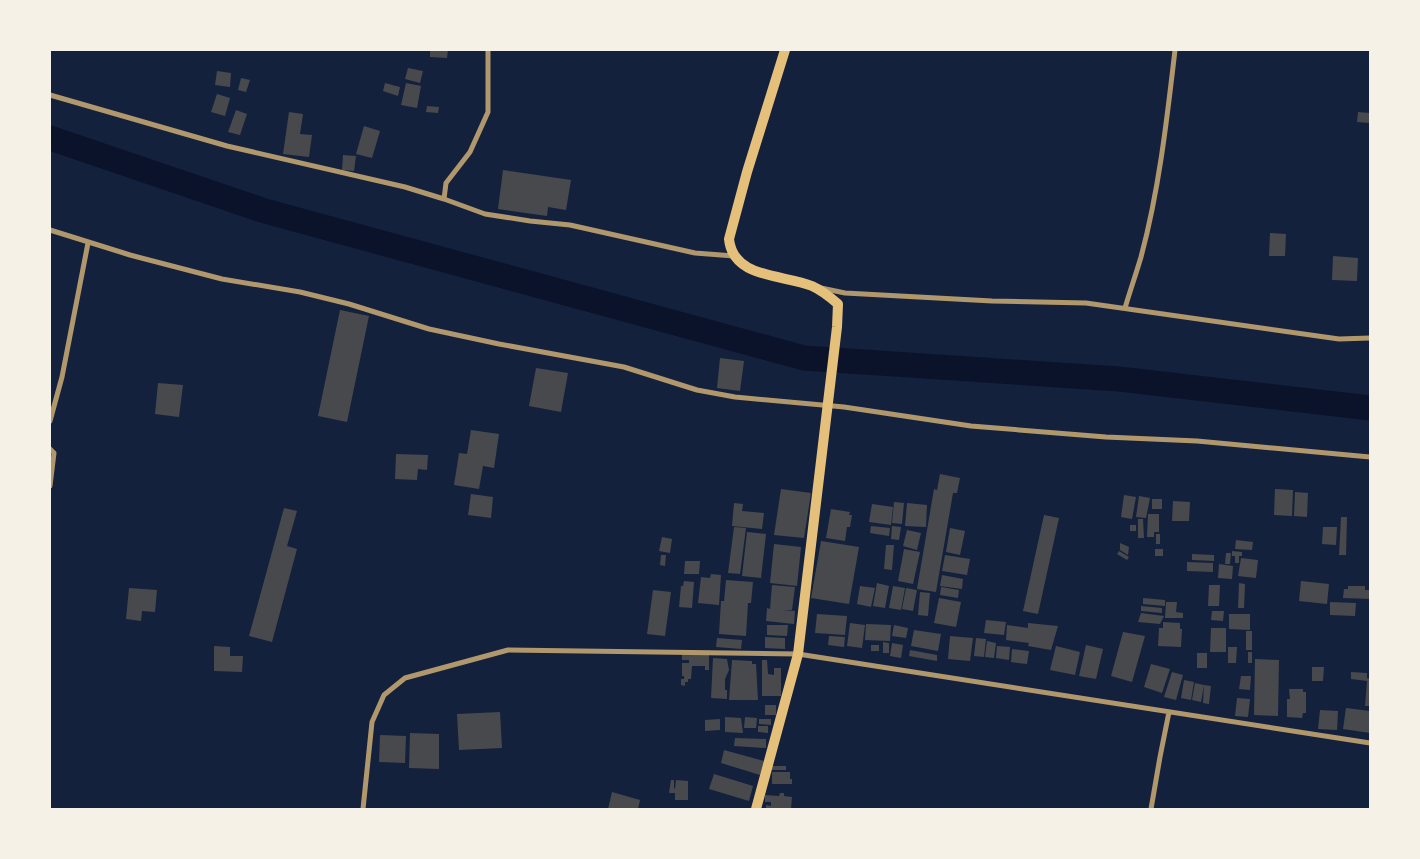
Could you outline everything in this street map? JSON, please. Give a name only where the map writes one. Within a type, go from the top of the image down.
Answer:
[{"type":"main road","points":[[756,809],[798,654],[837,327],[838,304],[812,286],[743,266],[730,248],[729,239],[747,172],[785,50]]},
{"type":"street","points":[[444,198],[446,183],[470,152],[488,112],[488,50]]},
{"type":"street","points":[[1125,308],[1140,258],[1155,191],[1175,50]]},
{"type":"street","points":[[50,95],[226,146],[444,198],[485,214],[570,225],[695,253],[734,256]]},
{"type":"street","points":[[50,230],[88,243],[222,279],[300,292],[349,304],[428,329],[624,367],[697,390],[735,397],[827,405],[971,426],[1106,437],[1197,441],[1370,457]]},
{"type":"street","points":[[50,421],[62,377],[88,243]]},
{"type":"street","points":[[812,286],[846,293],[992,301],[1086,303],[1339,339],[1370,338]]},
{"type":"street","points":[[50,449],[54,453],[50,486]]},
{"type":"street","points":[[364,809],[372,722],[384,695],[405,678],[508,650],[798,654],[1370,743]]},
{"type":"street","points":[[1151,809],[1170,712]]},
{"type":"building","points":[[430,50],[448,50],[447,58],[430,57]]},
{"type":"building","points":[[408,68],[423,71],[420,83],[405,79]]},
{"type":"building","points":[[217,71],[231,73],[230,87],[215,85]]},
{"type":"building","points":[[241,78],[250,80],[246,92],[238,90]]},
{"type":"building","points":[[385,83],[400,87],[398,96],[383,91]]},
{"type":"building","points":[[406,83],[421,86],[417,108],[401,105]]},
{"type":"building","points":[[217,94],[230,98],[225,116],[211,112]]},
{"type":"building","points":[[427,106],[439,107],[438,113],[426,112]]},
{"type":"building","points":[[236,110],[247,114],[240,135],[228,132]]},
{"type":"building","points":[[289,112],[303,114],[300,134],[312,135],[309,157],[283,154]]},
{"type":"building","points":[[1358,112],[1370,113],[1370,123],[1357,122]]},
{"type":"building","points":[[364,126],[380,131],[372,158],[356,154]]},
{"type":"building","points":[[343,155],[356,156],[354,171],[342,170]]},
{"type":"building","points":[[503,170],[571,180],[566,210],[548,207],[547,216],[498,209]]},
{"type":"building","points":[[1270,233],[1286,234],[1285,256],[1269,256]]},
{"type":"building","points":[[1333,256],[1358,258],[1357,281],[1332,280]]},
{"type":"building","points":[[340,310],[369,316],[347,422],[318,416]]},
{"type":"building","points":[[720,358],[744,361],[740,391],[717,388]]},
{"type":"building","points":[[536,368],[568,373],[561,412],[529,406]]},
{"type":"building","points":[[158,383],[183,385],[179,417],[155,414]]},
{"type":"building","points":[[471,430],[499,434],[494,468],[483,466],[479,489],[454,485],[459,453],[467,454]]},
{"type":"building","points":[[396,454],[428,455],[427,470],[418,469],[417,480],[395,479]]},
{"type":"building","points":[[940,474],[960,478],[957,493],[953,493],[936,592],[917,589],[934,489],[937,490]]},
{"type":"building","points":[[781,489],[811,493],[804,538],[774,535]]},
{"type":"building","points":[[1275,489],[1293,490],[1292,516],[1274,515]]},
{"type":"building","points":[[1295,492],[1308,493],[1307,517],[1294,516]]},
{"type":"building","points":[[471,494],[493,497],[491,518],[468,515]]},
{"type":"building","points":[[1124,495],[1136,497],[1132,519],[1121,517]]},
{"type":"building","points":[[1139,496],[1150,498],[1146,518],[1136,517]]},
{"type":"building","points":[[1152,499],[1162,499],[1162,509],[1152,509]]},
{"type":"building","points":[[1173,501],[1190,502],[1189,521],[1172,521]]},
{"type":"building","points":[[894,502],[904,503],[902,524],[892,523]]},
{"type":"building","points":[[734,503],[743,504],[742,511],[764,513],[762,529],[732,526]]},
{"type":"building","points":[[907,503],[927,505],[926,527],[905,526]]},
{"type":"building","points":[[872,504],[893,507],[891,525],[869,522]]},
{"type":"building","points":[[284,508],[297,511],[287,546],[297,549],[272,642],[249,636]]},
{"type":"building","points":[[831,509],[850,512],[849,515],[852,515],[850,527],[847,527],[845,541],[826,538]]},
{"type":"building","points":[[1148,514],[1159,514],[1159,532],[1154,532],[1154,537],[1147,537]]},
{"type":"building","points":[[1044,515],[1059,518],[1038,614],[1023,611]]},
{"type":"building","points":[[1341,517],[1347,517],[1346,555],[1339,555]]},
{"type":"building","points":[[1138,519],[1143,519],[1144,538],[1138,538]]},
{"type":"building","points":[[1130,525],[1136,525],[1136,531],[1130,531]]},
{"type":"building","points":[[871,526],[890,528],[889,536],[870,533]]},
{"type":"building","points":[[892,526],[901,527],[899,540],[891,539]]},
{"type":"building","points":[[734,527],[746,528],[740,574],[728,573]]},
{"type":"building","points":[[1323,527],[1337,527],[1336,545],[1322,544]]},
{"type":"building","points":[[950,528],[965,531],[960,555],[946,552]]},
{"type":"building","points":[[907,530],[921,533],[917,550],[903,546]]},
{"type":"building","points":[[747,532],[766,534],[761,578],[742,576]]},
{"type":"building","points":[[1156,534],[1160,534],[1160,544],[1156,544]]},
{"type":"building","points":[[662,537],[672,539],[670,553],[659,551]]},
{"type":"building","points":[[1236,540],[1253,542],[1252,550],[1235,549]]},
{"type":"building","points":[[821,541],[859,547],[849,604],[811,598]]},
{"type":"building","points":[[1120,543],[1129,547],[1128,555],[1120,550]]},
{"type":"building","points":[[774,544],[801,547],[797,586],[770,583]]},
{"type":"building","points":[[886,545],[894,545],[892,570],[884,569]]},
{"type":"building","points":[[904,549],[920,552],[913,584],[898,581]]},
{"type":"building","points":[[1155,549],[1163,549],[1163,556],[1155,556]]},
{"type":"building","points":[[1119,551],[1129,557],[1127,560],[1117,554]]},
{"type":"building","points":[[1232,551],[1242,552],[1242,556],[1239,556],[1239,563],[1235,563],[1235,556],[1232,556]]},
{"type":"building","points":[[1226,553],[1231,553],[1230,564],[1225,564]]},
{"type":"building","points":[[1192,554],[1214,555],[1214,561],[1192,560]]},
{"type":"building","points":[[661,555],[666,555],[665,566],[660,565]]},
{"type":"building","points":[[945,555],[970,559],[967,575],[942,571]]},
{"type":"building","points":[[1241,558],[1258,560],[1256,578],[1238,576]]},
{"type":"building","points":[[685,561],[700,561],[699,574],[684,574]]},
{"type":"building","points":[[1187,562],[1213,563],[1213,572],[1187,571]]},
{"type":"building","points":[[1219,564],[1233,566],[1232,579],[1218,578]]},
{"type":"building","points":[[711,574],[721,575],[719,605],[698,603],[701,577],[710,578]]},
{"type":"building","points":[[942,575],[963,579],[962,589],[940,586]]},
{"type":"building","points":[[726,580],[753,582],[751,603],[748,603],[746,636],[719,634],[721,601],[724,601]]},
{"type":"building","points":[[684,581],[694,582],[692,608],[679,607],[681,586],[683,586]]},
{"type":"building","points":[[1301,581],[1329,584],[1327,604],[1299,601]]},
{"type":"building","points":[[877,583],[889,586],[885,608],[873,606]]},
{"type":"building","points":[[1239,583],[1245,584],[1244,608],[1238,608]]},
{"type":"building","points":[[772,585],[795,587],[792,610],[783,610],[795,611],[794,624],[766,621],[767,608],[770,609]]},
{"type":"building","points":[[1209,585],[1220,585],[1219,606],[1208,606]]},
{"type":"building","points":[[860,586],[875,588],[871,607],[857,604]]},
{"type":"building","points":[[893,586],[905,588],[901,610],[889,608]]},
{"type":"building","points":[[1348,586],[1365,586],[1365,590],[1370,590],[1370,599],[1343,598],[1344,589],[1348,589]]},
{"type":"building","points":[[941,587],[959,590],[958,598],[940,595]]},
{"type":"building","points":[[129,588],[157,590],[155,612],[142,611],[141,621],[126,619]]},
{"type":"building","points":[[906,588],[917,590],[913,611],[902,609]]},
{"type":"building","points":[[653,590],[671,592],[665,636],[647,634]]},
{"type":"building","points":[[920,592],[930,593],[928,616],[918,615]]},
{"type":"building","points":[[939,598],[961,602],[956,627],[934,623]]},
{"type":"building","points":[[1143,598],[1165,600],[1165,606],[1143,604]]},
{"type":"building","points":[[1166,602],[1177,602],[1176,612],[1183,613],[1183,618],[1165,618]]},
{"type":"building","points":[[1330,602],[1356,603],[1355,616],[1330,615]]},
{"type":"building","points":[[1141,606],[1162,608],[1162,613],[1141,611]]},
{"type":"building","points":[[1212,611],[1224,611],[1223,621],[1211,620]]},
{"type":"building","points":[[1141,613],[1164,616],[1160,624],[1138,622]]},
{"type":"building","points":[[817,614],[847,616],[845,635],[815,633]]},
{"type":"building","points":[[1229,614],[1250,614],[1250,630],[1229,629]]},
{"type":"building","points":[[986,620],[1006,622],[1004,635],[984,633]]},
{"type":"building","points":[[1163,622],[1180,623],[1180,629],[1182,629],[1181,647],[1158,646],[1159,628],[1163,628]]},
{"type":"building","points":[[850,623],[865,625],[862,648],[847,646]]},
{"type":"building","points":[[1028,623],[1058,626],[1051,650],[1028,646],[1029,643],[1006,640],[1007,625],[1028,628]]},
{"type":"building","points":[[866,624],[891,625],[890,641],[865,640]]},
{"type":"building","points":[[767,625],[788,625],[787,636],[767,635]]},
{"type":"building","points":[[894,625],[908,628],[906,638],[892,636]]},
{"type":"building","points":[[1211,628],[1226,628],[1226,652],[1210,652]]},
{"type":"building","points":[[914,630],[941,634],[938,651],[911,646]]},
{"type":"building","points":[[1246,631],[1252,631],[1252,650],[1246,650]]},
{"type":"building","points":[[1123,632],[1145,636],[1132,682],[1111,676]]},
{"type":"building","points":[[829,636],[845,637],[844,647],[828,645]]},
{"type":"building","points":[[950,636],[973,638],[970,661],[948,659]]},
{"type":"building","points":[[765,637],[785,638],[785,649],[765,648]]},
{"type":"building","points":[[717,638],[742,640],[741,649],[716,647]]},
{"type":"building","points":[[976,638],[986,639],[984,657],[974,656]]},
{"type":"building","points":[[987,641],[996,643],[994,658],[985,657]]},
{"type":"building","points":[[883,642],[889,643],[889,653],[883,653]]},
{"type":"building","points":[[892,643],[903,645],[901,658],[890,656]]},
{"type":"building","points":[[871,645],[879,645],[879,651],[871,651]]},
{"type":"building","points":[[1086,645],[1103,649],[1096,679],[1079,676]]},
{"type":"building","points":[[214,646],[230,647],[230,656],[243,656],[242,672],[214,671]]},
{"type":"building","points":[[997,646],[1010,647],[1009,660],[996,658]]},
{"type":"building","points":[[1056,646],[1080,652],[1075,675],[1050,670]]},
{"type":"building","points":[[1228,647],[1237,647],[1236,663],[1228,663]]},
{"type":"building","points":[[1012,649],[1029,651],[1027,664],[1011,662]]},
{"type":"building","points":[[910,650],[937,655],[937,661],[909,656]]},
{"type":"building","points":[[1248,652],[1252,652],[1252,663],[1248,663]]},
{"type":"building","points":[[1197,653],[1207,653],[1207,668],[1197,668]]},
{"type":"building","points":[[682,654],[709,655],[709,670],[705,670],[705,666],[692,666],[691,679],[685,682],[685,686],[681,685],[681,679],[684,679],[684,676],[682,676],[682,663],[689,663],[689,660],[682,660]]},
{"type":"building","points":[[713,658],[727,659],[729,670],[725,679],[725,690],[727,690],[727,699],[711,698]]},
{"type":"building","points":[[1255,659],[1279,660],[1278,716],[1254,715]]},
{"type":"building","points":[[732,660],[752,661],[752,664],[756,664],[758,700],[729,700]]},
{"type":"building","points":[[762,660],[767,660],[768,674],[774,675],[774,668],[781,668],[781,696],[762,696]]},
{"type":"building","points":[[1151,664],[1170,669],[1162,693],[1144,687]]},
{"type":"building","points":[[1312,667],[1324,667],[1323,681],[1312,681]]},
{"type":"building","points":[[1172,672],[1183,675],[1176,700],[1164,697]]},
{"type":"building","points":[[1351,672],[1367,673],[1367,678],[1370,679],[1370,706],[1365,706],[1367,681],[1351,679]]},
{"type":"building","points":[[1241,676],[1251,676],[1250,690],[1239,689]]},
{"type":"building","points":[[1184,680],[1194,682],[1191,700],[1181,698]]},
{"type":"building","points":[[1195,683],[1204,685],[1201,702],[1192,700]]},
{"type":"building","points":[[1204,685],[1211,686],[1209,704],[1203,703]]},
{"type":"building","points":[[1289,689],[1303,689],[1303,692],[1306,692],[1306,713],[1303,713],[1302,718],[1287,717],[1287,699],[1290,699]]},
{"type":"building","points":[[1237,698],[1250,699],[1248,717],[1235,716]]},
{"type":"building","points":[[765,705],[776,705],[776,715],[765,715]]},
{"type":"building","points":[[1346,708],[1370,711],[1370,733],[1343,729]]},
{"type":"building","points":[[1320,710],[1338,711],[1337,730],[1318,729]]},
{"type":"building","points":[[500,712],[502,748],[459,750],[457,714]]},
{"type":"building","points":[[725,717],[741,718],[743,733],[725,732]]},
{"type":"building","points":[[745,717],[757,718],[756,728],[744,728]]},
{"type":"building","points":[[720,719],[720,730],[705,731],[705,720]]},
{"type":"building","points":[[759,719],[771,719],[771,725],[759,724]]},
{"type":"building","points":[[758,726],[768,726],[768,733],[758,732]]},
{"type":"building","points":[[410,733],[439,734],[439,769],[409,768]]},
{"type":"building","points":[[380,735],[406,736],[405,763],[379,762]]},
{"type":"building","points":[[735,738],[766,739],[766,748],[734,746]]},
{"type":"building","points":[[724,750],[764,761],[760,775],[721,763]]},
{"type":"building","points":[[772,766],[786,766],[786,770],[772,770]]},
{"type":"building","points":[[772,772],[790,772],[792,784],[772,784]]},
{"type":"building","points":[[714,774],[753,786],[749,801],[709,789]]},
{"type":"building","points":[[671,780],[674,780],[675,789],[676,780],[688,781],[688,800],[675,800],[675,793],[669,793]]},
{"type":"building","points":[[612,792],[640,800],[638,809],[608,809]]},
{"type":"building","points":[[780,793],[784,793],[784,796],[792,797],[791,809],[766,809],[766,805],[771,806],[771,802],[765,802],[765,795],[779,796]]},
{"type":"waterway","points":[[50,138],[265,211],[804,358],[1119,379],[1370,408]]}]
